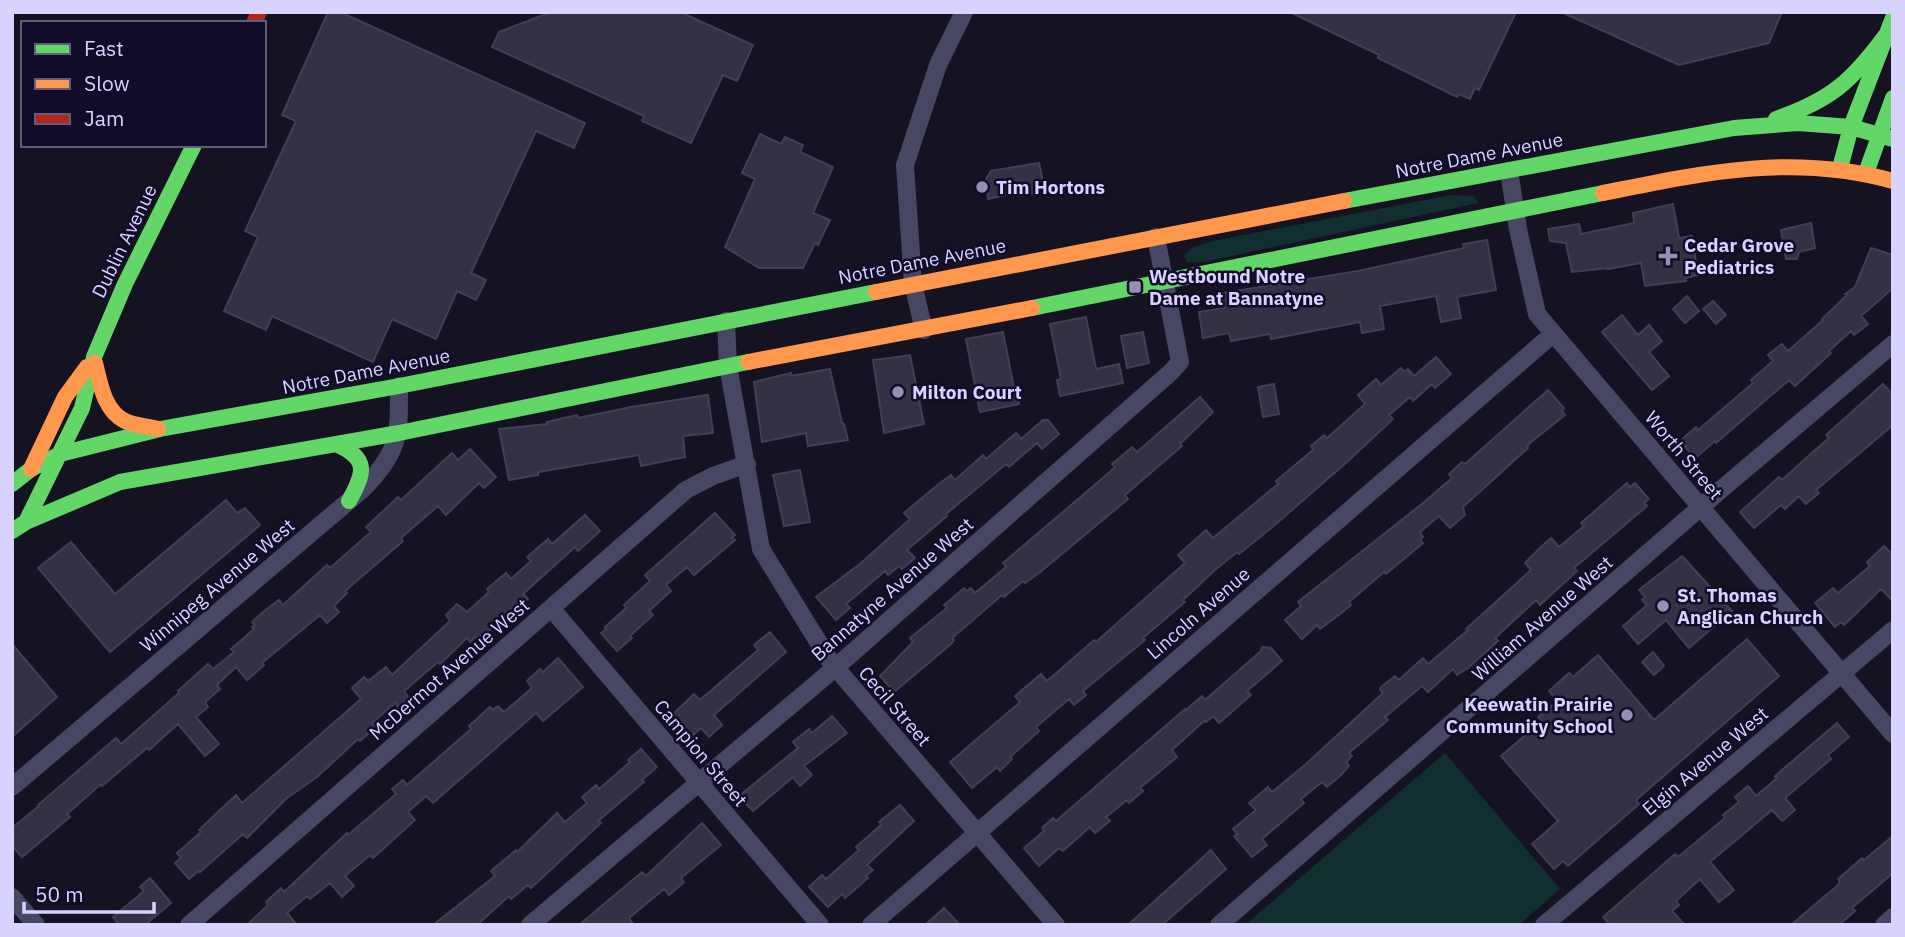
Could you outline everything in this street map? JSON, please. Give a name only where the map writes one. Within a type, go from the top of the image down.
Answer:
[{"type":"main road","points":[[1840,168],[1851,127],[1893,18]]},
{"type":"main road","points":[[1757,126],[1818,103],[1859,71],[1886,35]]},
{"type":"main road","points":[[1867,173],[1885,137],[1893,98]]},
{"type":"main road","name":"Notre Dame Avenue","points":[[12,484],[60,454],[160,429],[399,386],[1156,237],[1734,128],[1798,123],[1851,127],[1885,137]]},
{"type":"main road","name":"Dublin Avenue","points":[[26,522],[82,408],[94,357],[125,285],[193,147]]},
{"type":"main road","points":[[12,531],[26,522],[120,482],[399,433],[1680,177],[1770,165],[1840,168],[1893,181]]},
{"type":"main road","points":[[94,357],[102,392],[110,407],[125,421],[160,429]]},
{"type":"main road","name":"Dublin Avenue","points":[[31,470],[65,397],[94,357]]},
{"type":"main road","points":[[336,444],[352,450],[361,460],[363,473],[349,501]]},
{"type":"main road","points":[[12,464],[31,470]]},
{"type":"street","points":[[924,330],[913,284],[905,165],[937,65],[964,12]]},
{"type":"street","name":"Worth Street","points":[[1509,171],[1518,229],[1537,314],[1893,734]]},
{"type":"street","name":"Bannatyne Avenue West","points":[[530,925],[835,668],[1180,362],[1156,237]]},
{"type":"street","name":"Cecil Street","points":[[726,321],[728,366],[761,549],[835,668],[1056,925]]},
{"type":"street","name":"Lincoln Avenue","points":[[871,925],[1553,334]]},
{"type":"street","name":"William Avenue West","points":[[1219,925],[1893,344]]},
{"type":"street","name":"Winnipeg Avenue West","points":[[12,787],[349,501],[382,468],[399,433],[399,386]]},
{"type":"street","name":"McDermot Avenue West","points":[[189,925],[686,490],[713,476],[747,464]]},
{"type":"street","name":"Campion Street","points":[[551,608],[820,925]]},
{"type":"street","name":"Elgin Avenue West","points":[[1544,925],[1893,630]]},
{"type":"street","points":[[12,897],[36,925]]},
{"type":"street","points":[[1884,925],[1893,917]]},
{"type":"green space","points":[[1451,195],[1474,196],[1478,203],[1204,262],[1187,262],[1184,255],[1193,247],[1213,241]]},
{"type":"green space","points":[[1445,753],[1560,889],[1519,925],[1245,925]]},
{"type":"building","points":[[328,12],[340,12],[585,123],[574,148],[536,131],[471,273],[486,280],[476,300],[457,291],[436,339],[392,319],[373,362],[272,316],[266,330],[224,311],[258,237],[245,231],[296,121],[282,115]]},
{"type":"building","points":[[551,12],[680,12],[753,45],[737,81],[723,75],[691,143],[642,121],[644,116],[492,47],[499,32]]},
{"type":"building","points":[[1290,12],[1516,12],[1479,90],[1475,88],[1470,99],[1459,94],[1457,97]]},
{"type":"building","points":[[1561,12],[1782,12],[1769,43],[1679,65]]},
{"type":"building","points":[[760,134],[781,144],[785,137],[803,145],[800,152],[833,167],[813,213],[830,220],[803,268],[759,268],[725,247],[755,179],[742,173]]},
{"type":"building","points":[[1039,163],[1045,191],[1019,196],[1018,192],[988,199],[986,179],[991,171]]},
{"type":"building","points":[[1673,204],[1679,238],[1692,236],[1698,275],[1685,278],[1686,281],[1645,286],[1641,263],[1572,272],[1566,243],[1550,241],[1548,229],[1579,224],[1581,234],[1634,223],[1633,213]]},
{"type":"building","points":[[1811,223],[1815,248],[1799,252],[1797,259],[1786,259],[1781,230]]},
{"type":"building","points":[[1487,240],[1496,290],[1457,297],[1461,318],[1441,322],[1436,296],[1380,306],[1384,329],[1362,333],[1360,322],[1271,339],[1270,334],[1231,341],[1229,333],[1203,338],[1199,312],[1224,308],[1222,293],[1358,271],[1464,248],[1463,244]]},
{"type":"building","points":[[1871,248],[1893,255],[1893,288],[1861,316],[1868,324],[1854,335],[1851,331],[1795,386],[1789,380],[1695,458],[1680,441],[1696,427],[1698,430],[1753,383],[1751,380],[1773,361],[1768,355],[1782,344],[1788,351],[1823,320],[1847,295],[1845,294],[1855,287]]},
{"type":"building","points":[[1687,296],[1699,311],[1685,323],[1673,309]]},
{"type":"building","points":[[1713,301],[1726,315],[1716,324],[1703,309]]},
{"type":"building","points":[[1622,315],[1638,335],[1649,325],[1662,341],[1649,352],[1669,376],[1652,390],[1602,332]]},
{"type":"building","name":"Milton Court","points":[[1086,317],[1096,369],[1119,364],[1123,383],[1060,396],[1057,380],[1061,379],[1050,324]]},
{"type":"building","name":"Milton Court","points":[[1003,332],[1019,404],[980,412],[966,339]]},
{"type":"building","points":[[1143,332],[1149,363],[1127,368],[1121,336]]},
{"type":"building","name":"Milton Court","points":[[910,355],[924,424],[884,433],[873,360]]},
{"type":"building","points":[[1436,357],[1451,374],[1435,388],[1432,384],[1413,401],[1410,397],[1389,415],[1393,419],[1347,462],[1270,529],[1215,570],[1183,600],[1185,602],[1143,638],[1145,640],[1083,691],[1086,695],[1074,705],[1069,699],[1036,727],[1039,731],[1010,757],[1012,759],[1000,771],[997,767],[972,788],[950,762],[1020,702],[1015,696],[1041,674],[1047,681],[1094,640],[1096,642],[1185,563],[1178,555],[1206,530],[1213,538],[1278,484],[1276,481],[1313,450],[1311,446],[1324,435],[1327,438],[1365,404],[1358,395],[1376,379],[1381,385],[1401,368],[1404,372],[1408,369],[1414,376]]},
{"type":"building","points":[[830,369],[848,440],[808,446],[806,433],[762,442],[754,382],[791,373],[791,376]]},
{"type":"building","points":[[1274,384],[1279,414],[1263,417],[1258,387]]},
{"type":"building","points":[[1883,384],[1893,395],[1893,425],[1816,490],[1819,493],[1806,504],[1799,496],[1785,509],[1781,505],[1754,528],[1740,512],[1779,477],[1782,480],[1829,438],[1826,435]]},
{"type":"building","points":[[1548,390],[1564,408],[1562,411],[1565,415],[1530,443],[1528,448],[1463,507],[1465,515],[1450,528],[1439,516],[1420,532],[1423,543],[1386,574],[1384,572],[1349,602],[1351,605],[1340,614],[1320,629],[1317,625],[1302,639],[1285,620],[1301,606],[1298,602],[1423,503],[1452,478],[1449,474],[1462,462],[1465,464]]},
{"type":"building","points":[[708,395],[713,433],[683,436],[685,457],[641,466],[639,455],[538,472],[538,475],[509,480],[499,429],[547,424],[577,415],[578,418]]},
{"type":"building","points":[[1200,397],[1213,412],[1180,444],[1182,446],[1125,495],[1128,499],[1039,573],[1025,583],[1023,581],[1004,597],[1002,595],[952,638],[954,640],[951,644],[894,692],[880,676],[913,642],[910,638],[947,608],[944,605],[964,588],[967,591],[971,588],[975,593],[1006,567],[1003,563],[1115,467],[1112,464],[1132,447],[1137,452]]},
{"type":"building","points":[[1043,420],[1048,420],[1059,434],[1042,449],[1037,443],[1009,467],[1006,464],[946,514],[947,516],[907,550],[915,558],[902,569],[899,566],[888,575],[885,571],[846,604],[850,608],[836,620],[816,597],[861,563],[910,519],[904,513],[935,487],[951,475],[955,480],[983,455],[986,459],[1016,433],[1021,439]]},
{"type":"building","points":[[470,449],[496,477],[484,488],[479,483],[446,515],[438,506],[401,538],[403,541],[345,591],[347,593],[334,606],[339,612],[327,623],[320,615],[262,663],[264,665],[247,680],[236,667],[217,685],[220,689],[205,702],[208,707],[196,717],[219,744],[205,756],[178,724],[149,750],[147,748],[102,786],[101,784],[67,814],[70,817],[22,857],[12,846],[12,828],[38,805],[116,738],[121,744],[208,664],[213,669],[234,652],[231,649],[254,629],[252,622],[279,600],[283,605],[327,565],[330,568],[371,532],[366,527],[398,497],[401,500],[452,453],[458,460]]},
{"type":"building","points":[[800,470],[810,522],[784,526],[773,475]]},
{"type":"building","points":[[1627,483],[1630,487],[1635,483],[1649,499],[1644,503],[1647,506],[1574,568],[1577,571],[1540,605],[1536,600],[1495,638],[1498,641],[1468,668],[1457,675],[1453,669],[1428,692],[1422,686],[1385,717],[1388,720],[1349,753],[1352,756],[1346,762],[1349,766],[1341,775],[1327,787],[1322,782],[1301,799],[1304,803],[1262,839],[1267,845],[1252,857],[1234,836],[1237,834],[1233,829],[1256,810],[1249,803],[1268,787],[1272,792],[1306,764],[1383,693],[1381,687],[1395,676],[1399,680],[1423,658],[1428,664],[1531,570],[1525,563],[1541,547],[1551,538],[1559,547],[1584,526],[1581,523]]},
{"type":"building","points":[[226,500],[237,513],[245,508],[260,525],[110,652],[38,568],[71,542],[115,594]]},
{"type":"building","points":[[715,513],[735,535],[732,537],[735,540],[694,575],[687,567],[666,585],[671,591],[649,611],[653,615],[617,651],[601,633],[605,627],[650,581],[645,575]]},
{"type":"building","points":[[585,515],[600,531],[578,551],[575,547],[523,594],[528,599],[478,640],[475,637],[470,642],[467,638],[440,664],[438,662],[404,691],[409,698],[398,707],[395,703],[372,723],[376,727],[360,741],[358,739],[317,777],[287,798],[247,838],[243,834],[189,879],[175,863],[181,858],[177,853],[236,795],[242,803],[361,699],[352,688],[364,677],[368,681],[386,667],[392,675],[450,621],[446,615],[457,604],[467,612],[489,592],[487,589],[506,573],[511,579],[531,561],[527,557],[548,539],[552,544]]},
{"type":"building","points":[[1884,546],[1893,555],[1893,601],[1881,589],[1844,625],[1841,622],[1835,627],[1815,603],[1833,588],[1838,593],[1870,566],[1867,562]]},
{"type":"building","name":"St. Thomas Anglican Church","points":[[1682,556],[1732,611],[1689,648],[1666,620],[1638,644],[1623,626],[1647,605],[1639,590]]},
{"type":"building","points":[[770,632],[786,652],[714,715],[722,725],[709,737],[701,728],[685,742],[667,720],[694,694],[700,700],[758,650],[754,645]]},
{"type":"building","points":[[1747,639],[1779,676],[1636,800],[1639,804],[1568,866],[1563,861],[1554,869],[1532,844],[1558,821],[1501,756],[1542,721],[1538,717],[1557,701],[1549,691],[1569,673],[1573,677],[1598,655],[1654,720]]},
{"type":"building","points":[[12,644],[57,697],[12,737]]},
{"type":"building","points":[[1262,647],[1271,648],[1282,661],[1247,691],[1251,695],[1219,723],[1213,716],[1204,721],[1172,750],[1177,757],[1140,788],[1143,791],[1106,817],[1110,821],[1095,833],[1090,827],[1063,851],[1059,848],[1039,866],[1024,848],[1044,831],[1042,828],[1053,818],[1056,821],[1185,709],[1202,696],[1205,700],[1261,651]]},
{"type":"building","points":[[1653,652],[1664,666],[1654,675],[1642,662]]},
{"type":"building","points":[[558,658],[583,687],[543,721],[536,713],[433,803],[426,796],[408,812],[415,820],[373,858],[370,855],[345,876],[354,886],[342,897],[330,883],[310,899],[307,896],[287,913],[297,925],[247,925],[281,888],[284,892],[347,833],[348,835],[396,794],[392,789],[403,780],[407,785],[471,729],[469,726],[490,707],[493,710],[498,706],[504,712],[532,688],[527,681],[540,669],[543,672]]},
{"type":"building","points":[[832,716],[847,733],[804,766],[812,775],[800,786],[793,777],[753,811],[739,796],[798,748],[793,742],[809,729],[812,733]]},
{"type":"building","points":[[1837,723],[1849,737],[1828,755],[1831,759],[1785,798],[1795,810],[1782,821],[1772,810],[1710,862],[1734,890],[1719,902],[1700,879],[1676,901],[1679,905],[1672,911],[1685,925],[1610,925],[1603,917],[1675,854],[1678,857],[1725,818],[1723,815],[1739,802],[1735,797],[1748,786],[1756,796],[1777,778],[1775,776]]},
{"type":"building","points":[[641,749],[657,767],[531,888],[528,885],[511,899],[509,896],[477,925],[433,925],[495,876],[491,871],[516,850],[517,852],[557,813],[565,822],[587,803],[582,797],[596,785],[599,789]]},
{"type":"building","points":[[900,805],[914,821],[867,865],[873,870],[866,876],[868,878],[845,898],[842,894],[828,907],[809,887],[822,875],[826,879],[859,850],[856,847],[881,825],[879,822]]},
{"type":"building","points":[[702,823],[721,845],[681,878],[684,882],[669,895],[664,889],[629,918],[634,925],[579,925],[642,872],[646,876]]},
{"type":"building","points":[[1893,836],[1893,873],[1852,908],[1855,911],[1839,925],[1791,925],[1838,885],[1838,879],[1862,858],[1864,860]]},
{"type":"building","points":[[1211,850],[1226,869],[1162,925],[1128,925]]},
{"type":"building","points":[[150,878],[171,903],[145,925],[119,925],[113,917],[144,891],[140,887]]},
{"type":"building","points":[[944,908],[960,925],[925,925]]},
{"type":"traffic: fast","points":[[1840,168],[1851,127],[1893,18]]},
{"type":"traffic: fast","points":[[1776,119],[1812,104],[1839,87],[1862,65],[1886,35]]},
{"type":"traffic: fast","points":[[1866,173],[1893,98]]},
{"type":"traffic: fast","points":[[1344,201],[1734,128],[1798,123],[1851,127],[1893,139]]},
{"type":"traffic: fast","points":[[26,522],[82,408],[94,357],[125,284],[193,147]]},
{"type":"traffic: fast","points":[[1032,308],[1603,193]]},
{"type":"traffic: fast","points":[[12,484],[31,469],[60,454],[160,429],[399,386],[876,292]]},
{"type":"traffic: fast","points":[[12,531],[26,522],[120,482],[399,433],[748,362]]},
{"type":"traffic: fast","points":[[336,444],[354,455],[361,467],[361,474],[349,501]]},
{"type":"traffic: slow","points":[[1603,193],[1712,173],[1783,167],[1819,168],[1893,181]]},
{"type":"traffic: slow","points":[[876,292],[1344,201]]},
{"type":"traffic: slow","points":[[748,362],[1032,308]]},
{"type":"traffic: slow","points":[[95,363],[101,388],[112,411],[129,423],[158,429]]},
{"type":"traffic: slow","points":[[31,469],[65,397],[87,367]]},
{"type":"traffic: jam","points":[[255,21],[259,12]]},
{"type":"place","name":"Tim Hortons","points":[[982,187]]},
{"type":"place","name":"Cedar Grove Pediatrics","points":[[1668,256]]},
{"type":"place","name":"Westbound Notre Dame at Bannatyne","points":[[1135,287]]},
{"type":"place","name":"Milton Court","points":[[898,392]]},
{"type":"place","name":"St. Thomas Anglican Church","points":[[1663,606]]},
{"type":"place","name":"Keewatin Prairie Community School","points":[[1627,715]]}]
